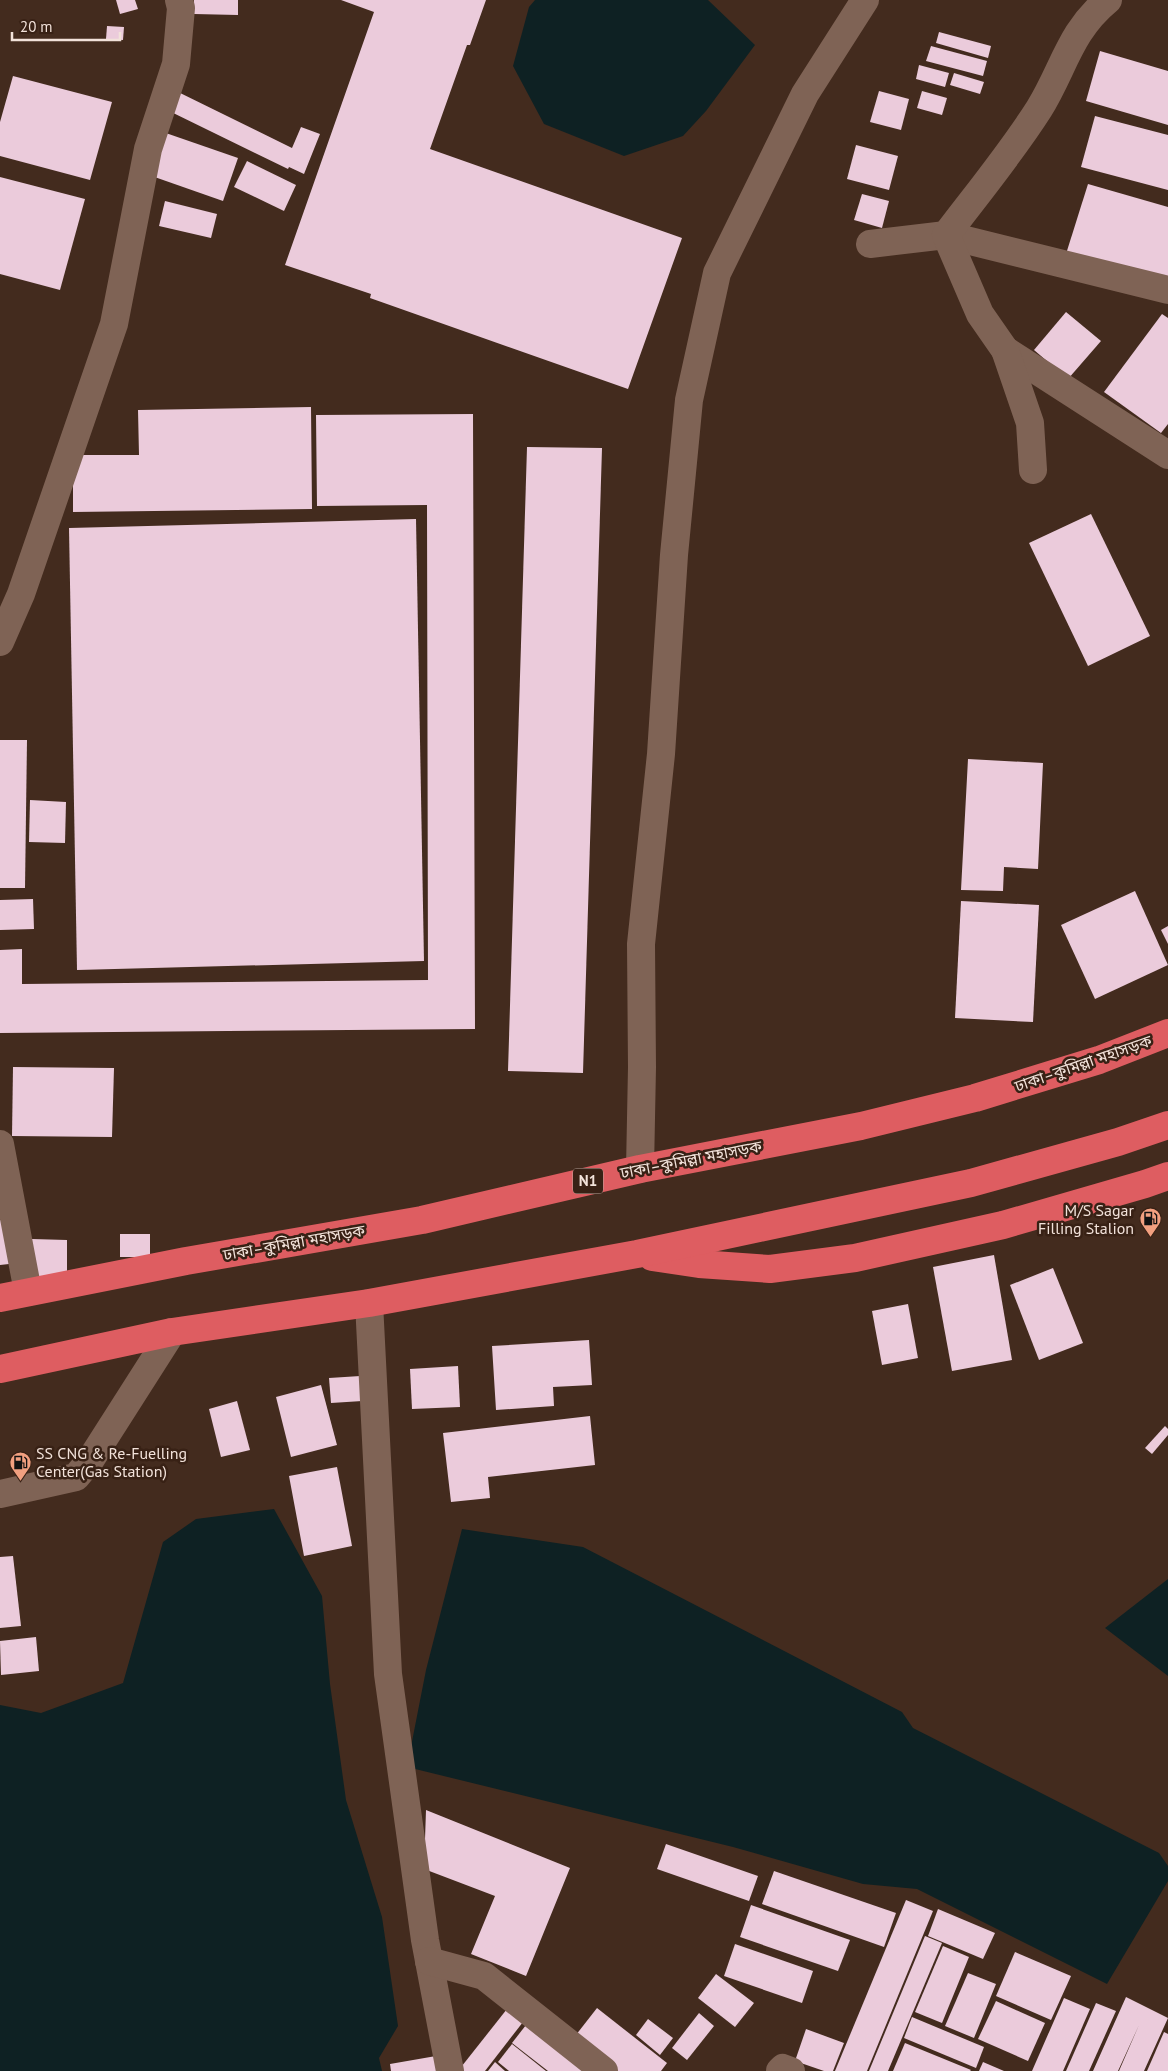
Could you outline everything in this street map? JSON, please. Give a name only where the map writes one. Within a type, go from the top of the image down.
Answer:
[{"type":"highway","name":"ঢাকা–কুমিল্লা মহাসড়ক","points":[[0,1298],[422,1220],[640,1169],[861,1126],[975,1098],[1099,1060],[1168,1033]]},
{"type":"highway","points":[[0,1369],[172,1332],[369,1302],[637,1254],[970,1183],[1118,1142],[1168,1125]]},
{"type":"highway","points":[[637,1254],[699,1264],[770,1269],[855,1258],[1002,1225],[1168,1176]]},
{"type":"street","points":[[0,642],[21,594],[114,324],[148,149],[176,64],[179,0]]},
{"type":"street","points":[[640,1169],[642,1067],[641,944],[661,754],[674,555],[690,400],[717,273],[806,94],[865,0]]},
{"type":"street","points":[[946,235],[1038,109],[1057,76],[1074,37],[1091,14],[1108,0]]},
{"type":"street","points":[[946,235],[980,314],[1005,350],[1030,423],[1033,470]]},
{"type":"street","points":[[870,244],[946,235],[1168,290]]},
{"type":"street","points":[[1005,350],[1168,455]]},
{"type":"street","points":[[0,1144],[28,1292]]},
{"type":"street","points":[[369,1302],[388,1674],[429,1961],[450,2071]]},
{"type":"street","points":[[0,1494],[76,1477],[92,1459],[172,1332]]},
{"type":"street","points":[[429,1961],[484,1976],[604,2071]]},
{"type":"street","points":[[780,2071],[783,2068],[792,2071]]},
{"type":"shaded area","points":[[535,0],[708,0],[755,45],[706,111],[683,136],[624,156],[544,124],[513,66],[529,7]]},
{"type":"shaded area","points":[[274,1509],[322,1596],[330,1684],[346,1800],[382,1917],[398,2026],[379,2058],[382,2071],[0,2071],[0,1705],[41,1713],[123,1683],[163,1542],[196,1519]]},
{"type":"shaded area","points":[[462,1529],[583,1547],[902,1712],[913,1728],[1159,1853],[1168,1866],[1168,1881],[1107,1984],[917,1889],[863,1884],[733,1847],[407,1767],[426,1670]]},
{"type":"shaded area","points":[[1168,1579],[1168,1676],[1105,1628]]},
{"type":"building","points":[[116,0],[135,0],[138,9],[120,14]]},
{"type":"building","points":[[194,0],[238,0],[238,15],[194,14]]},
{"type":"building","points":[[341,0],[486,0],[470,45],[467,45],[430,149],[682,238],[628,389],[370,298],[371,294],[285,265],[374,12]]},
{"type":"building","points":[[107,26],[124,27],[123,40],[106,39]]},
{"type":"building","points":[[939,32],[991,46],[988,58],[936,43]]},
{"type":"building","points":[[931,46],[987,61],[983,76],[926,61]]},
{"type":"building","points":[[1100,51],[1168,71],[1168,125],[1086,101]]},
{"type":"building","points":[[919,65],[949,73],[945,87],[916,79]]},
{"type":"building","points":[[954,73],[984,82],[980,94],[950,85]]},
{"type":"building","points":[[13,76],[112,102],[90,180],[0,156],[0,122]]},
{"type":"building","points":[[172,89],[292,148],[301,127],[320,134],[304,174],[289,167],[288,169],[163,108]]},
{"type":"building","points":[[879,91],[909,99],[901,130],[870,122]]},
{"type":"building","points":[[922,91],[947,98],[942,115],[917,108]]},
{"type":"building","points":[[1095,116],[1168,135],[1168,190],[1081,167]]},
{"type":"building","points":[[160,131],[238,158],[223,201],[146,174]]},
{"type":"building","points":[[856,145],[898,156],[889,190],[847,179]]},
{"type":"building","points":[[247,161],[296,185],[284,211],[234,187]]},
{"type":"building","points":[[0,177],[85,199],[60,290],[0,274]]},
{"type":"building","points":[[1088,184],[1168,207],[1168,283],[1066,254]]},
{"type":"building","points":[[862,194],[889,201],[882,228],[854,220]]},
{"type":"building","points":[[165,201],[217,214],[211,238],[159,226]]},
{"type":"building","points":[[1066,312],[1101,341],[1068,379],[1034,350]]},
{"type":"building","points":[[1162,314],[1168,318],[1168,424],[1161,433],[1104,392]]},
{"type":"building","points":[[311,407],[312,509],[73,512],[73,455],[139,455],[138,410]]},
{"type":"building","points":[[473,414],[475,1029],[0,1033],[0,950],[22,949],[22,984],[428,980],[427,505],[317,506],[316,415]]},
{"type":"building","points":[[527,447],[602,448],[583,1073],[508,1071]]},
{"type":"building","points":[[1091,514],[1150,636],[1088,666],[1029,543]]},
{"type":"building","points":[[416,519],[424,961],[77,970],[69,528]]},
{"type":"building","points":[[0,740],[27,740],[25,888],[0,888]]},
{"type":"building","points":[[968,759],[1043,763],[1038,869],[1004,867],[1003,891],[961,890]]},
{"type":"building","points":[[30,800],[66,802],[65,843],[29,842]]},
{"type":"building","points":[[1135,891],[1168,965],[1095,999],[1061,925]]},
{"type":"building","points":[[33,899],[34,929],[0,930],[0,900]]},
{"type":"building","points":[[961,901],[1039,905],[1033,1022],[955,1018]]},
{"type":"building","points":[[1168,926],[1168,944],[1161,930]]},
{"type":"building","points":[[13,1067],[114,1068],[112,1137],[12,1136]]},
{"type":"building","points":[[0,1220],[10,1221],[9,1264],[0,1265]]},
{"type":"building","points":[[120,1234],[150,1234],[150,1257],[120,1257]]},
{"type":"building","points":[[32,1239],[67,1240],[67,1278],[31,1277]]},
{"type":"building","points":[[994,1255],[1012,1360],[952,1371],[933,1267]]},
{"type":"building","points":[[1053,1268],[1083,1343],[1039,1360],[1010,1285]]},
{"type":"building","points":[[908,1304],[918,1358],[882,1365],[872,1311]]},
{"type":"building","points":[[589,1340],[592,1385],[553,1387],[554,1406],[496,1410],[492,1346]]},
{"type":"building","points":[[458,1366],[460,1407],[412,1409],[410,1369]]},
{"type":"building","points":[[376,1375],[378,1400],[331,1403],[329,1378]]},
{"type":"building","points":[[321,1385],[337,1445],[291,1457],[276,1397]]},
{"type":"building","points":[[237,1401],[250,1450],[221,1457],[209,1409]]},
{"type":"building","points":[[590,1416],[595,1465],[488,1477],[490,1498],[451,1502],[443,1433]]},
{"type":"building","points":[[1165,1426],[1168,1429],[1168,1435],[1152,1454],[1145,1448]]},
{"type":"building","points":[[337,1467],[352,1546],[304,1556],[289,1476]]},
{"type":"building","points":[[13,1556],[21,1626],[0,1628],[0,1557]]},
{"type":"building","points":[[36,1637],[39,1671],[1,1675],[0,1641]]},
{"type":"building","points":[[426,1810],[570,1868],[526,1976],[471,1954],[495,1896],[424,1869]]},
{"type":"building","points":[[666,1844],[758,1876],[749,1901],[657,1869]]},
{"type":"building","points":[[774,1871],[896,1913],[884,1947],[762,1904]]},
{"type":"building","points":[[906,1900],[933,1911],[867,2071],[835,2071]]},
{"type":"building","points":[[751,1905],[850,1940],[838,1971],[740,1937]]},
{"type":"building","points":[[938,1909],[995,1933],[983,1959],[928,1936]]},
{"type":"building","points":[[925,1936],[942,1943],[888,2071],[869,2071]]},
{"type":"building","points":[[735,1944],[813,1971],[802,2003],[724,1976]]},
{"type":"building","points":[[943,1946],[969,1957],[942,2023],[915,2012]]},
{"type":"building","points":[[1015,1952],[1071,1976],[1051,2020],[996,1996]]},
{"type":"building","points":[[968,1973],[996,1984],[974,2038],[945,2026]]},
{"type":"building","points":[[716,1974],[754,2003],[735,2027],[698,1998]]},
{"type":"building","points":[[1126,1997],[1168,2018],[1144,2071],[1119,2071],[1139,2025],[1118,2071],[1093,2071]]},
{"type":"building","points":[[1064,1998],[1090,2009],[1063,2071],[1032,2071]]},
{"type":"building","points":[[996,2001],[1045,2023],[1028,2061],[978,2039]]},
{"type":"building","points":[[1096,2003],[1116,2011],[1089,2071],[1066,2071]]},
{"type":"building","points":[[597,2008],[667,2063],[661,2071],[612,2071],[572,2040]]},
{"type":"building","points":[[507,2009],[523,2022],[485,2071],[458,2071]]},
{"type":"building","points":[[699,2013],[714,2026],[687,2060],[672,2048]]},
{"type":"building","points":[[912,2017],[984,2047],[976,2068],[904,2038]]},
{"type":"building","points":[[648,2019],[673,2038],[660,2055],[636,2035]]},
{"type":"building","points":[[526,2025],[586,2071],[548,2071],[512,2043]]},
{"type":"building","points":[[806,2029],[844,2043],[833,2071],[824,2071],[795,2061]]},
{"type":"building","points":[[1164,2032],[1168,2034],[1168,2071],[1147,2071]]},
{"type":"building","points":[[905,2043],[971,2070],[893,2071]]},
{"type":"building","points":[[512,2044],[546,2071],[509,2071],[498,2062]]},
{"type":"building","points":[[436,2056],[438,2071],[391,2071],[390,2064]]},
{"type":"building","points":[[495,2062],[505,2071],[488,2071]]},
{"type":"building","points":[[983,2062],[1004,2071],[979,2071]]},
{"type":"place","name":"M/S Sagar Filling Stalion","points":[[1150,1238]]},
{"type":"place","name":"SS CNG & Re-Fuelling Center(Gas Station)","points":[[20,1481]]}]
